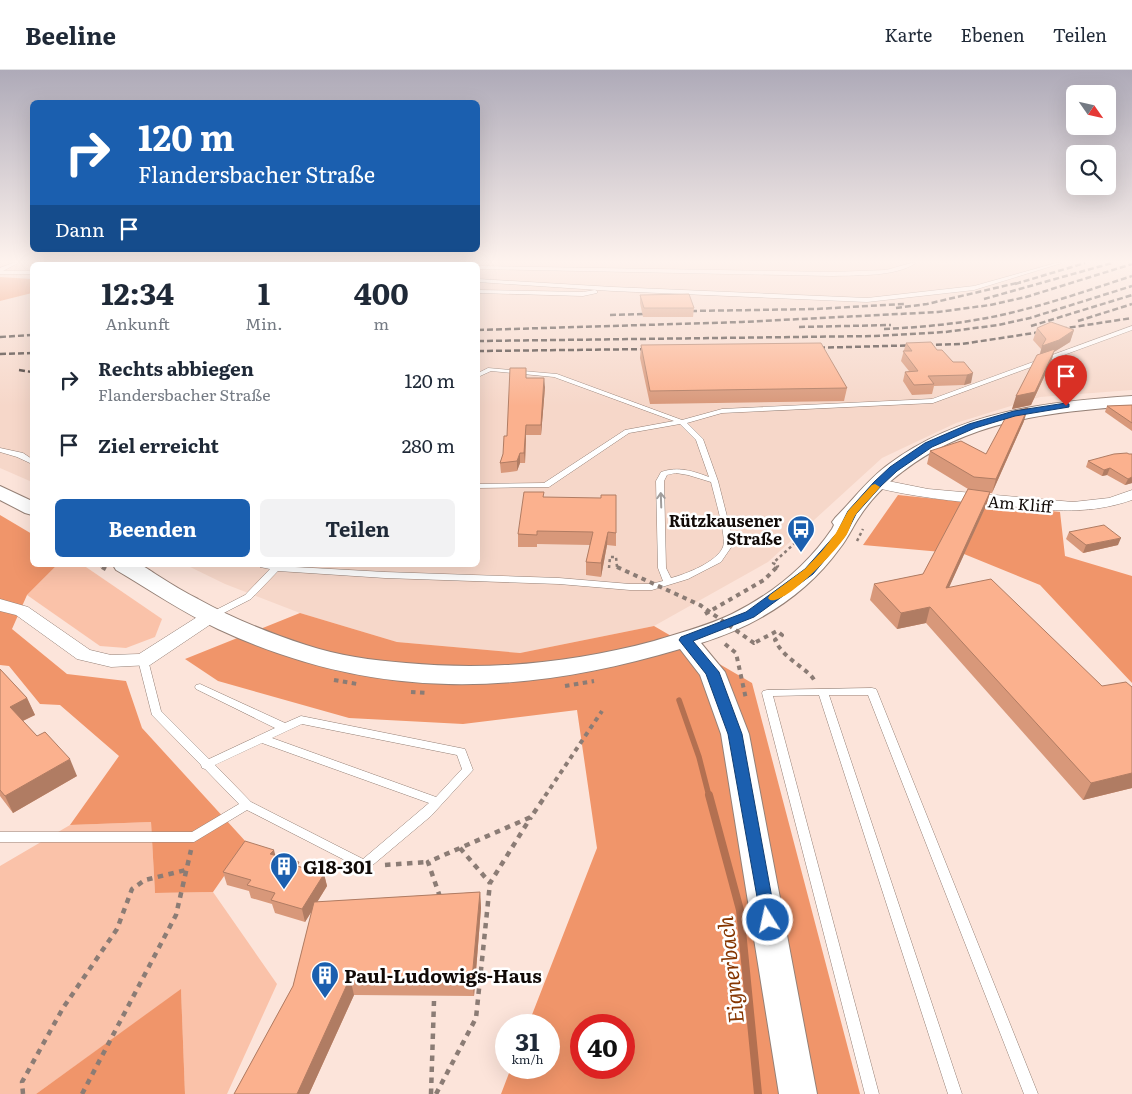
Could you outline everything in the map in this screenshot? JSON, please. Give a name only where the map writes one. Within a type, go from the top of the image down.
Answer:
[{"type":"street","points":[[127,567],[211,616],[276,644],[352,666],[423,674],[501,677],[599,664],[696,630],[750,615],[809,571],[841,534],[852,513],[878,484],[894,469],[928,445],[972,426],[1014,414],[1066,406],[1132,401]]},
{"type":"street","name":"Am Kliff","points":[[878,484],[928,494],[1073,507],[1111,502],[1132,495]]},
{"type":"street","points":[[0,492],[30,508]]},
{"type":"street","points":[[1111,502],[1132,509]]},
{"type":"street","points":[[0,605],[22,611],[84,655],[110,661],[143,660],[211,616]]},
{"type":"street","points":[[696,630],[735,734],[798,1094]]},
{"type":"lane","points":[[480,486],[546,485],[626,431],[682,422],[722,411],[933,401],[1132,328]]},
{"type":"lane","points":[[272,567],[385,575],[558,581],[630,587],[652,586],[685,577],[718,560],[728,546],[727,532],[714,481],[699,439],[682,422],[555,375],[490,369],[480,374]]},
{"type":"lane","points":[[0,450],[20,455],[30,461]]},
{"type":"lane","points":[[668,582],[662,568],[660,482],[664,474],[670,470],[714,481]]},
{"type":"lane","points":[[211,616],[248,597],[276,568]]},
{"type":"lane","points":[[143,660],[156,712],[206,765],[247,805],[364,865],[427,813],[468,770],[461,752],[302,720],[206,765]]},
{"type":"lane","points":[[200,687],[286,728]]},
{"type":"lane","points":[[872,1094],[767,693],[872,691],[1031,1094]]},
{"type":"lane","points":[[820,692],[955,1094]]},
{"type":"lane","points":[[262,739],[438,802]]},
{"type":"lane","points":[[0,837],[194,837],[247,805]]},
{"type":"path","points":[[696,630],[764,580],[778,566],[774,563],[804,535]]},
{"type":"path","points":[[609,568],[610,557],[616,557],[617,567],[700,605],[754,644],[777,631],[782,635],[775,640],[777,645],[800,669],[813,676],[820,692]]},
{"type":"path","points":[[436,1094],[476,1018],[490,883],[531,817],[602,711]]},
{"type":"path","points":[[364,865],[428,862],[531,817]]},
{"type":"path","points":[[82,1094],[176,915],[194,837]]},
{"type":"path","points":[[460,848],[490,883]]},
{"type":"path","points":[[428,862],[442,903]]},
{"type":"path","points":[[23,1094],[22,1082],[63,1008],[117,929],[132,889],[145,880],[186,870]]},
{"type":"path","points":[[431,1094],[434,1001]]},
{"type":"shaded area","points":[[0,311],[30,311],[30,481],[0,468]]},
{"type":"shaded area","points":[[480,311],[1132,311],[1132,390],[1040,397],[956,423],[882,458],[768,562],[654,626],[520,653],[397,642],[300,613],[225,584],[190,567],[480,567]]},
{"type":"shaded area","points":[[898,495],[1060,512],[1065,556],[1132,576],[1132,683],[1040,585],[964,554],[863,545]]},
{"type":"shaded area","points":[[0,515],[30,533],[30,567],[55,567],[27,595],[12,629],[67,674],[126,681],[142,728],[247,843],[213,892],[155,893],[151,822],[70,825],[119,756],[60,705],[40,704],[9,666],[0,665]]},
{"type":"shaded area","points":[[55,567],[86,567],[162,619],[155,637],[126,648],[100,646],[27,595]]},
{"type":"shaded area","points":[[300,613],[397,642],[520,653],[654,626],[752,683],[860,1094],[501,1094],[507,1079],[560,1079],[560,1014],[532,1014],[597,848],[577,710],[463,724],[349,718],[218,681],[185,659]]},
{"type":"shaded area","points":[[151,822],[155,893],[213,892],[277,984],[227,1094],[185,1094],[181,990],[36,1094],[0,1094],[0,866],[70,825]]},
{"type":"shaded area","points":[[181,989],[185,1094],[36,1094]]},
{"type":"building","points":[[1051,322],[1074,330],[1059,340],[1042,346],[1046,339],[1037,328]]},
{"type":"building","points":[[931,342],[937,350],[942,350],[953,362],[964,362],[973,373],[967,375],[928,376],[934,384],[914,385],[905,372],[918,371],[903,351],[912,351],[906,343]]},
{"type":"building","points":[[821,343],[847,388],[650,391],[641,345]]},
{"type":"building","points":[[1055,349],[1035,392],[1016,396],[1037,355]]},
{"type":"building","points":[[510,368],[526,368],[526,378],[544,378],[541,425],[526,425],[524,453],[520,453],[517,461],[500,463],[503,454],[504,436],[507,436]]},
{"type":"building","points":[[1132,405],[1132,423],[1107,406]]},
{"type":"building","points":[[1028,408],[996,479],[974,477],[930,451],[961,441],[986,454],[1008,413]]},
{"type":"building","points":[[1114,454],[1132,454],[1132,477],[1128,479],[1110,468],[1104,470],[1088,461]]},
{"type":"building","points":[[968,489],[990,492],[946,588],[991,579],[1102,686],[1126,682],[1132,687],[1132,773],[1091,783],[930,607],[901,613],[874,584],[923,574]]},
{"type":"building","points":[[524,492],[544,492],[543,497],[601,498],[601,495],[616,495],[616,533],[608,532],[601,563],[586,562],[593,532],[537,531],[537,535],[518,534]]},
{"type":"building","points":[[1104,525],[1121,538],[1086,545],[1069,532]]},
{"type":"building","points":[[0,669],[27,698],[10,707],[37,736],[45,732],[70,759],[5,796],[0,790]]},
{"type":"building","name":"G18-301","points":[[245,841],[274,850],[270,854],[299,862],[297,866],[324,874],[302,909],[271,900],[275,893],[247,885],[251,880],[223,872]]},
{"type":"building","name":"Paul-Ludowigs-Haus","points":[[480,892],[472,979],[350,978],[297,1094],[234,1094],[293,986],[314,902]]},
{"type":"waterway","name":"Eignerbach","points":[[679,700],[699,757],[709,796]]},
{"type":"waterway","name":"Eignerbach","points":[[709,795],[740,910],[758,1094]]},
{"type":"railway","points":[[691,311],[704,311]]},
{"type":"railway","points":[[480,330],[742,322],[947,311]]},
{"type":"railway","points":[[884,329],[947,324],[1018,311]]},
{"type":"railway","points":[[480,341],[875,336],[945,332],[998,325],[1053,311]]},
{"type":"railway","points":[[1031,326],[1081,311]]},
{"type":"railway","points":[[1078,321],[1110,311]]},
{"type":"railway","points":[[610,315],[643,314]]},
{"type":"railway","points":[[810,348],[962,344],[1132,318]]},
{"type":"railway","points":[[799,327],[891,325]]},
{"type":"railway","points":[[0,337],[30,335]]},
{"type":"railway","points":[[480,351],[655,349]]},
{"type":"railway","points":[[0,354],[30,353]]},
{"type":"railway","points":[[19,370],[30,372]]},
{"type":"slow traffic","points":[[774,598],[809,571],[826,553],[841,534],[852,513],[875,487]]},
{"type":"place","name":"Rützkausener Straße","points":[[801,553]]},
{"type":"place","name":"G18-301","points":[[284,890]]},
{"type":"place","name":"Paul-Ludowigs-Haus","points":[[325,999]]},
{"type":"route","points":[[768,920],[735,734],[712,672],[686,640],[750,615],[809,571],[841,534],[852,513],[878,484],[894,469],[928,445],[972,426],[1014,414],[1066,406]]}]
